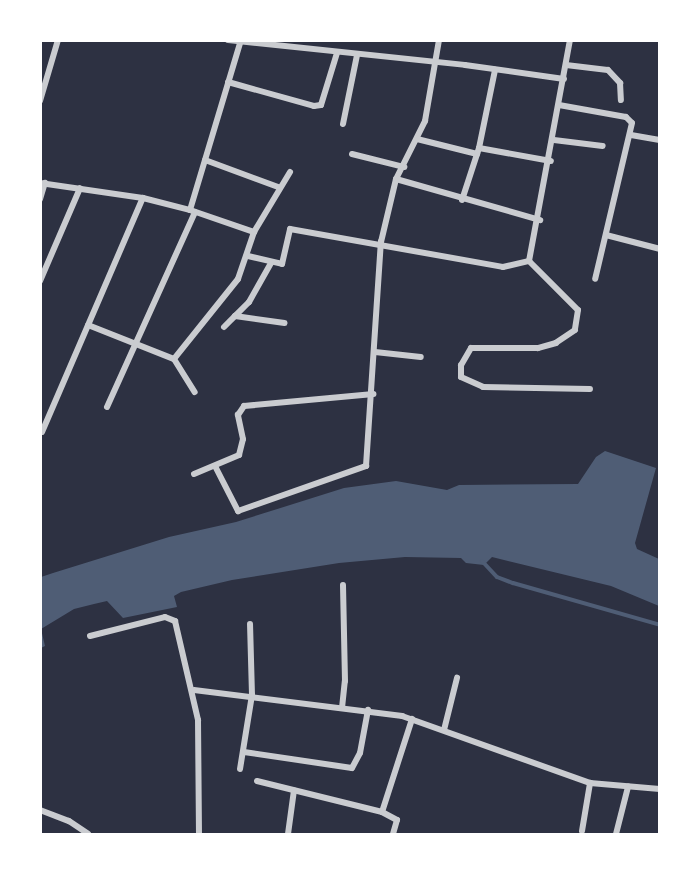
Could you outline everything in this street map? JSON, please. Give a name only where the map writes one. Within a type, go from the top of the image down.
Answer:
[{"type":"street","points":[[40,101],[58,40]]},
{"type":"street","points":[[228,40],[564,80]]},
{"type":"street","points":[[215,466],[238,511],[363,470],[373,394],[381,242],[396,179],[417,140],[429,107],[439,40]]},
{"type":"street","points":[[529,261],[540,220],[551,161],[570,40]]},
{"type":"street","points":[[107,407],[192,211],[241,42]]},
{"type":"street","points":[[228,82],[321,105],[337,53]]},
{"type":"street","points":[[343,124],[357,55]]},
{"type":"street","points":[[566,65],[608,70],[620,83],[621,100]]},
{"type":"street","points":[[462,200],[478,151],[495,70]]},
{"type":"street","points":[[559,105],[626,117],[632,123],[595,279]]},
{"type":"street","points":[[631,135],[660,140]]},
{"type":"street","points":[[417,140],[551,161]]},
{"type":"street","points":[[554,141],[603,146]]},
{"type":"street","points":[[352,154],[404,167]]},
{"type":"street","points":[[205,160],[278,187]]},
{"type":"street","points":[[174,359],[238,279],[248,256],[254,232],[278,187],[290,172]]},
{"type":"street","points":[[396,179],[462,200],[540,220]]},
{"type":"street","points":[[40,198],[43,183],[143,198],[192,211],[254,232]]},
{"type":"street","points":[[40,281],[80,188]]},
{"type":"street","points":[[42,432],[143,198]]},
{"type":"street","points":[[248,256],[282,264],[290,229],[381,242],[503,267],[529,261]]},
{"type":"street","points":[[606,235],[660,249]]},
{"type":"street","points":[[529,261],[578,310],[575,330],[556,343],[538,348],[471,348],[461,365],[461,377],[483,387],[590,388]]},
{"type":"street","points":[[224,327],[249,302],[272,263]]},
{"type":"street","points":[[236,316],[285,322]]},
{"type":"street","points":[[88,325],[174,359],[195,392]]},
{"type":"street","points":[[375,352],[421,357]]},
{"type":"street","points":[[194,474],[239,455],[243,448],[238,415],[244,406],[373,394]]},
{"type":"street","points":[[342,708],[345,681],[343,585]]},
{"type":"street","points":[[90,636],[172,618],[194,690],[200,760],[199,834]]},
{"type":"street","points":[[240,770],[252,695],[249,624]]},
{"type":"street","points":[[444,730],[458,678]]},
{"type":"street","points":[[194,690],[368,710],[412,719],[590,783],[660,789]]},
{"type":"street","points":[[244,752],[352,768],[360,753],[368,710]]},
{"type":"street","points":[[382,812],[412,719]]},
{"type":"street","points":[[257,781],[382,812],[397,820],[393,834]]},
{"type":"street","points":[[582,831],[590,783]]},
{"type":"street","points":[[616,834],[628,787]]},
{"type":"street","points":[[288,834],[294,790]]},
{"type":"street","points":[[40,810],[88,834]]},
{"type":"water","points":[[605,451],[656,468],[635,543],[637,549],[659,559],[659,606],[611,586],[492,557],[484,565],[466,563],[461,558],[405,557],[339,563],[232,580],[181,592],[174,596],[177,607],[123,618],[107,601],[74,609],[41,629],[41,577],[169,537],[236,522],[344,488],[396,481],[447,490],[459,485],[578,484],[596,457]]},
{"type":"water","points":[[41,629],[45,646],[41,648]]},
{"type":"waterway","points":[[482,561],[497,577],[513,583],[660,625]]}]
